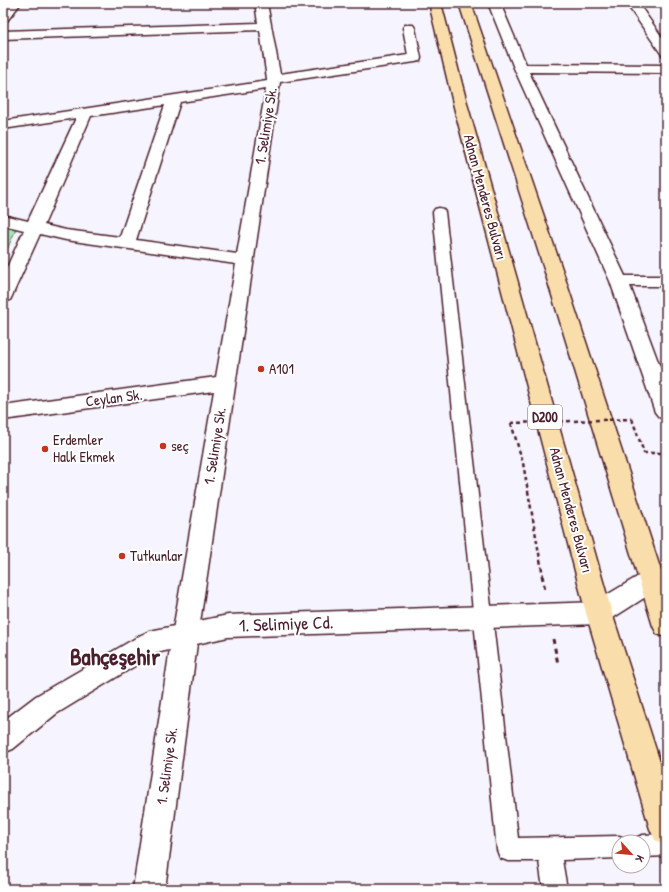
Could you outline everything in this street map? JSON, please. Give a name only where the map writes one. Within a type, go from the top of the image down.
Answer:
[{"type":"highway","name":"Adnan Menderes Bulvarı","points":[[435,3],[459,100],[599,613],[666,829]]},
{"type":"highway","points":[[465,3],[658,581],[666,626]]},
{"type":"street","points":[[3,18],[15,3]]},
{"type":"street","name":"1. Selimiye Sk.","points":[[149,889],[185,636],[274,82],[261,3]]},
{"type":"street","points":[[494,3],[521,68],[619,281],[666,412]]},
{"type":"street","points":[[632,3],[666,52]]},
{"type":"street","points":[[3,35],[265,26]]},
{"type":"street","points":[[3,125],[174,99],[415,58],[409,28]]},
{"type":"street","points":[[521,68],[666,69]]},
{"type":"street","points":[[126,244],[174,99]]},
{"type":"street","points":[[5,288],[86,112]]},
{"type":"street","points":[[3,220],[66,235],[245,260]]},
{"type":"street","points":[[619,281],[666,281]]},
{"type":"street","name":"Ceylan Sk.","points":[[3,413],[225,384]]},
{"type":"street","points":[[599,613],[658,581]]},
{"type":"street","name":"1. Selimiye Cd.","points":[[3,739],[46,705],[150,643],[228,626],[599,613]]},
{"type":"lane","points":[[439,212],[508,850],[611,847]]},
{"type":"lane","points":[[651,846],[666,845]]},
{"type":"lane","points":[[549,849],[554,889]]},
{"type":"path","points":[[558,664],[523,463],[511,423],[632,419],[644,453],[666,453]]},
{"type":"green space","points":[[3,227],[16,229],[3,259]]},
{"type":"place","name":"A101","points":[[261,369]]},
{"type":"place","name":"seç","points":[[163,446]]},
{"type":"place","name":"Erdemler Halk Ekmek","points":[[45,449]]},
{"type":"place","name":"Tutkunlar","points":[[122,556]]},
{"type":"district","name":"Bahçeşehir","points":[[115,657]]}]
